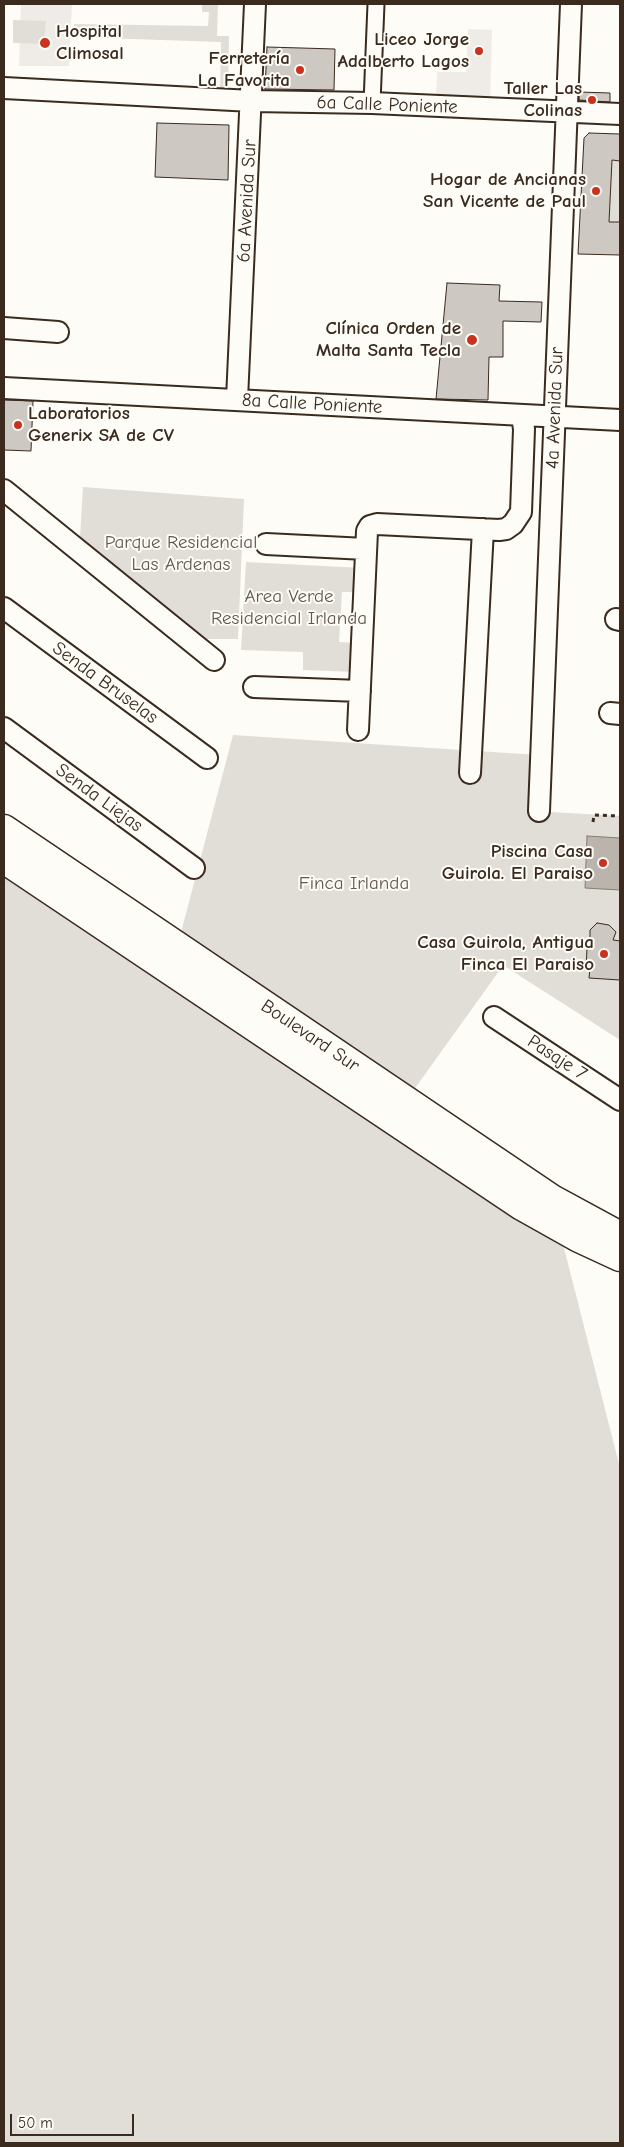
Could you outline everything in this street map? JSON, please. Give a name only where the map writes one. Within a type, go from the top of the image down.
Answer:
[{"type":"highway","name":"Boulevard Sur","points":[[4,829],[552,1199],[620,1236]]},
{"type":"highway","name":"Boulevard Sur","points":[[4,859],[522,1206],[564,1230],[620,1257]]},
{"type":"street","name":"6a Avenida Sur","points":[[237,399],[255,4]]},
{"type":"street","points":[[372,103],[376,4]]},
{"type":"street","name":"4a Avenida Sur","points":[[539,811],[568,112],[570,4]]},
{"type":"street","name":"6a Calle Poniente","points":[[4,88],[252,101],[372,103],[620,114]]},
{"type":"street","points":[[4,328],[58,332]]},
{"type":"street","name":"8a Calle Poniente","points":[[4,388],[620,420]]},
{"type":"street","points":[[358,730],[367,531],[370,526],[377,524],[506,529],[518,518],[521,512],[524,429],[522,416]]},
{"type":"street","points":[[4,490],[214,660]]},
{"type":"street","points":[[470,773],[483,529]]},
{"type":"street","points":[[266,544],[366,550]]},
{"type":"street","name":"Senda Bruselas","points":[[4,608],[207,758]]},
{"type":"street","points":[[254,687],[360,691]]},
{"type":"street","name":"Senda Liejas","points":[[4,728],[194,868]]},
{"type":"street","name":"Pasaje 7","points":[[494,1016],[620,1100]]},
{"type":"path","points":[[593,822],[594,814],[620,816]]},
{"type":"shaded area","name":"Hospital Climosal","points":[[21,4],[72,4],[69,66],[19,66]]},
{"type":"shaded area","name":"Liceo Jorge Adalberto Lagos","points":[[468,29],[492,30],[490,103],[436,101],[437,72],[466,72]]},
{"type":"shaded area","name":"Piscina Casa Guirola. El Paraiso","points":[[587,836],[620,838],[620,890],[585,888]]},
{"type":"green space","points":[[202,4],[218,4],[217,36],[229,36],[228,95],[220,94],[221,42],[73,37],[74,24],[208,26],[209,12],[202,12]]},
{"type":"green space","points":[[13,20],[46,21],[44,44],[13,43]]},
{"type":"green space","points":[[612,160],[620,161],[620,222],[609,222]]},
{"type":"green space","name":"Parque Residencial Las Ardenas","points":[[83,487],[244,499],[238,639],[194,639],[79,554]]},
{"type":"green space","name":"Area Verde Residencial Irlanda","points":[[246,562],[363,568],[361,592],[342,592],[339,642],[359,643],[357,672],[303,670],[303,652],[241,650]]},
{"type":"green space","name":"Finca Irlanda","points":[[233,735],[538,755],[534,811],[620,816],[620,1040],[492,958],[502,967],[413,1091],[179,940]]},
{"type":"green space","points":[[4,869],[562,1240],[620,1468],[620,2143],[4,2143]]},
{"type":"building","name":"Ferretería La Favorita","points":[[267,47],[335,49],[334,90],[265,89]]},
{"type":"building","points":[[579,92],[610,93],[610,102],[579,100]]},
{"type":"building","name":"Ferretería La Favorita","points":[[157,123],[229,125],[228,180],[155,177]]},
{"type":"building","name":"Hogar de Ancianas San Vicente de Paul","points":[[589,133],[620,134],[620,161],[612,160],[609,222],[620,222],[620,255],[578,254],[584,138]]},
{"type":"building","name":"Clínica Orden de Malta Santa Tecla","points":[[447,283],[500,285],[499,301],[542,302],[541,322],[503,321],[503,357],[489,357],[488,400],[436,399]]},
{"type":"building","name":"Laboratorios Generix SA de CV","points":[[4,400],[33,401],[31,451],[4,450]]},
{"type":"building","name":"Casa Guirola, Antigua Finca El Paraiso","points":[[597,923],[609,925],[616,932],[613,940],[620,941],[620,980],[589,978],[590,968],[586,968],[587,949],[590,949],[590,930]]},
{"type":"place","name":"Hospital Climosal","points":[[45,43]]},
{"type":"place","name":"Liceo Jorge Adalberto Lagos","points":[[479,51]]},
{"type":"place","name":"Ferretería La Favorita","points":[[300,70]]},
{"type":"place","name":"Taller Las Colinas","points":[[592,100]]},
{"type":"place","name":"Hogar de Ancianas San Vicente de Paul","points":[[596,191]]},
{"type":"place","name":"Clínica Orden de Malta Santa Tecla","points":[[472,340]]},
{"type":"place","name":"Laboratorios Generix SA de CV","points":[[18,425]]},
{"type":"place","name":"Piscina Casa Guirola. El Paraiso","points":[[603,863]]},
{"type":"place","name":"Casa Guirola, Antigua Finca El Paraiso","points":[[604,954]]}]
